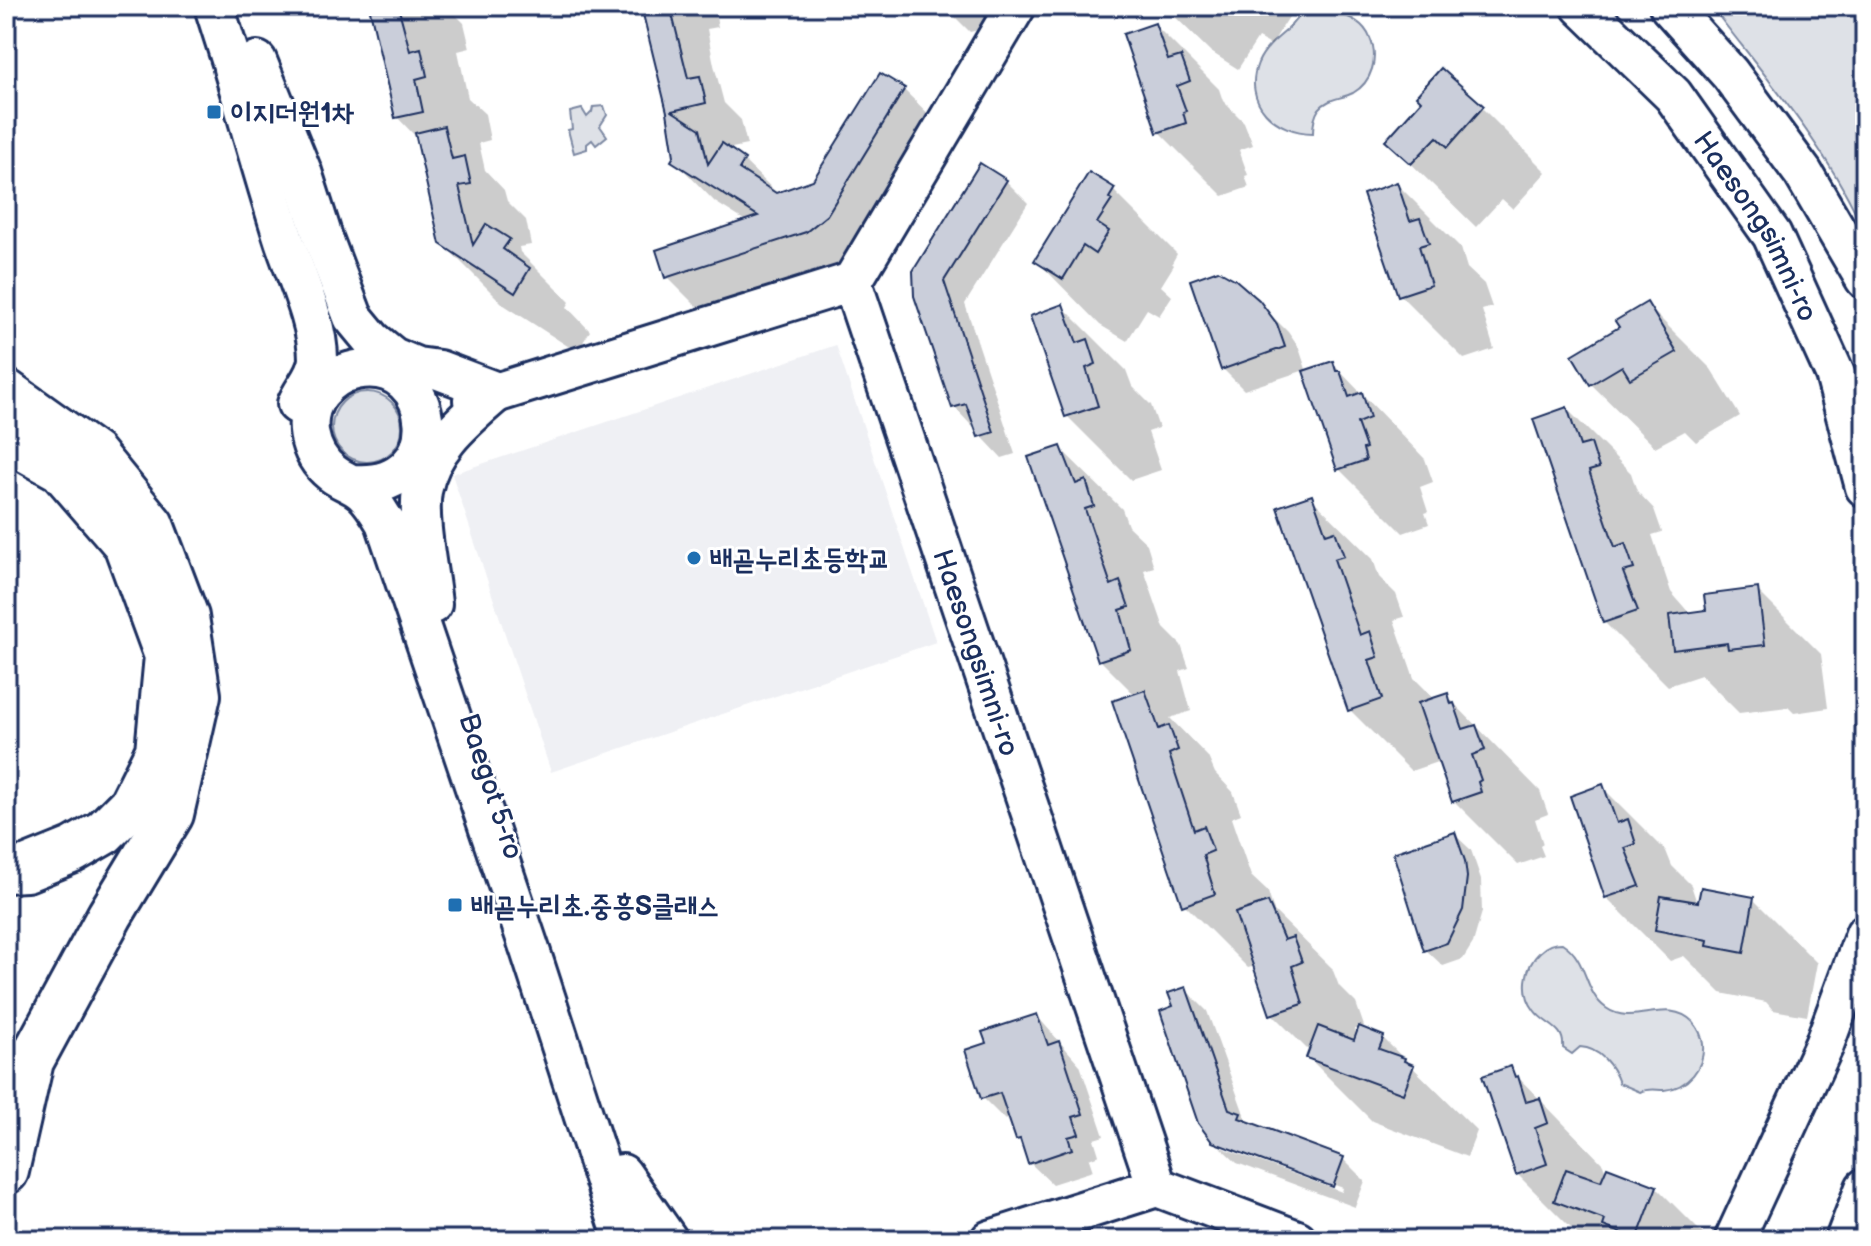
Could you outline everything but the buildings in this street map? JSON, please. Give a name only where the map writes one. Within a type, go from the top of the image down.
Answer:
[{"type":"highway","points":[[6,392],[93,454],[151,525],[186,617],[198,695],[171,814],[110,915],[31,1061],[6,1171]]},
{"type":"highway","points":[[6,438],[61,469],[126,544],[167,656],[158,751],[131,805],[104,832],[73,850],[26,869],[6,870]]},
{"type":"street","name":"Baegot 5-ro","points":[[214,6],[245,65],[332,297],[356,347],[362,356],[381,370],[403,380],[417,396],[424,415],[425,435],[408,478],[424,606]]},
{"type":"street","name":"Baegot 5-ro","points":[[240,6],[245,65],[281,231],[309,310],[318,360],[295,411],[292,426],[296,455],[316,481],[347,500],[369,523],[424,606]]},
{"type":"street","points":[[424,415],[852,282],[1016,6]]},
{"type":"street","name":"Haesongsimni-ro","points":[[1581,6],[1673,95],[1772,235],[1835,374],[1865,487]]},
{"type":"street","points":[[1669,6],[1730,74],[1803,173],[1865,279]]},
{"type":"street","name":"Baegot 5-ro","points":[[245,65],[278,187],[326,337],[329,364],[324,387],[317,394],[310,411],[308,430],[312,448],[322,464],[335,476],[366,494],[385,522],[424,606],[613,1176],[624,1240]]},
{"type":"street","points":[[245,65],[297,158],[353,317],[372,340],[393,357],[497,392]]},
{"type":"street","name":"Haesongsimni-ro","points":[[852,282],[1157,1187]]},
{"type":"street","points":[[324,387],[346,372],[366,368],[381,370]]},
{"type":"street","points":[[424,606],[422,492],[426,479],[444,444],[459,425],[497,392]]},
{"type":"street","points":[[353,484],[371,485],[389,481],[411,464]]},
{"type":"street","points":[[1734,1240],[1824,1045],[1865,934]]},
{"type":"street","name":"Baegot 5-ro","points":[[613,1176],[647,1240]]},
{"type":"street","points":[[608,1240],[613,1176]]},
{"type":"street","points":[[613,1176],[668,1240]]},
{"type":"street","points":[[990,1240],[1157,1187],[1297,1240]]},
{"type":"street","points":[[1845,1240],[1865,1188]]},
{"type":"shaded area","points":[[1711,6],[1865,6],[1865,233],[1815,143]]},
{"type":"shaded area","points":[[1336,13],[1347,16],[1364,28],[1373,46],[1372,69],[1360,88],[1319,109],[1313,133],[1287,128],[1266,113],[1259,103],[1254,77],[1258,63],[1297,18]]},
{"type":"shaded area","points":[[604,106],[607,115],[600,126],[607,136],[596,145],[592,140],[587,144],[587,149],[574,153],[568,130],[572,129],[570,112],[582,109],[587,117],[593,107]]},
{"type":"shaded area","name":"배곧누리초등학교","points":[[836,345],[936,642],[551,772],[452,474]]},
{"type":"shaded area","points":[[367,392],[392,402],[402,427],[392,452],[367,462],[342,452],[332,427],[342,402]]},
{"type":"shaded area","points":[[1562,943],[1577,958],[1593,993],[1606,1008],[1628,1015],[1672,1012],[1693,1022],[1702,1038],[1703,1052],[1698,1068],[1687,1081],[1673,1088],[1640,1092],[1619,1083],[1600,1054],[1580,1047],[1572,1054],[1563,1048],[1561,1035],[1534,1010],[1526,988],[1530,965],[1535,958],[1548,946]]},
{"type":"place","name":"이지더원1차","points":[[214,112]]},
{"type":"place","name":"배곧누리초등학교","points":[[694,558]]},
{"type":"place","name":"배곧누리초.중흥S클래스","points":[[455,905]]}]
